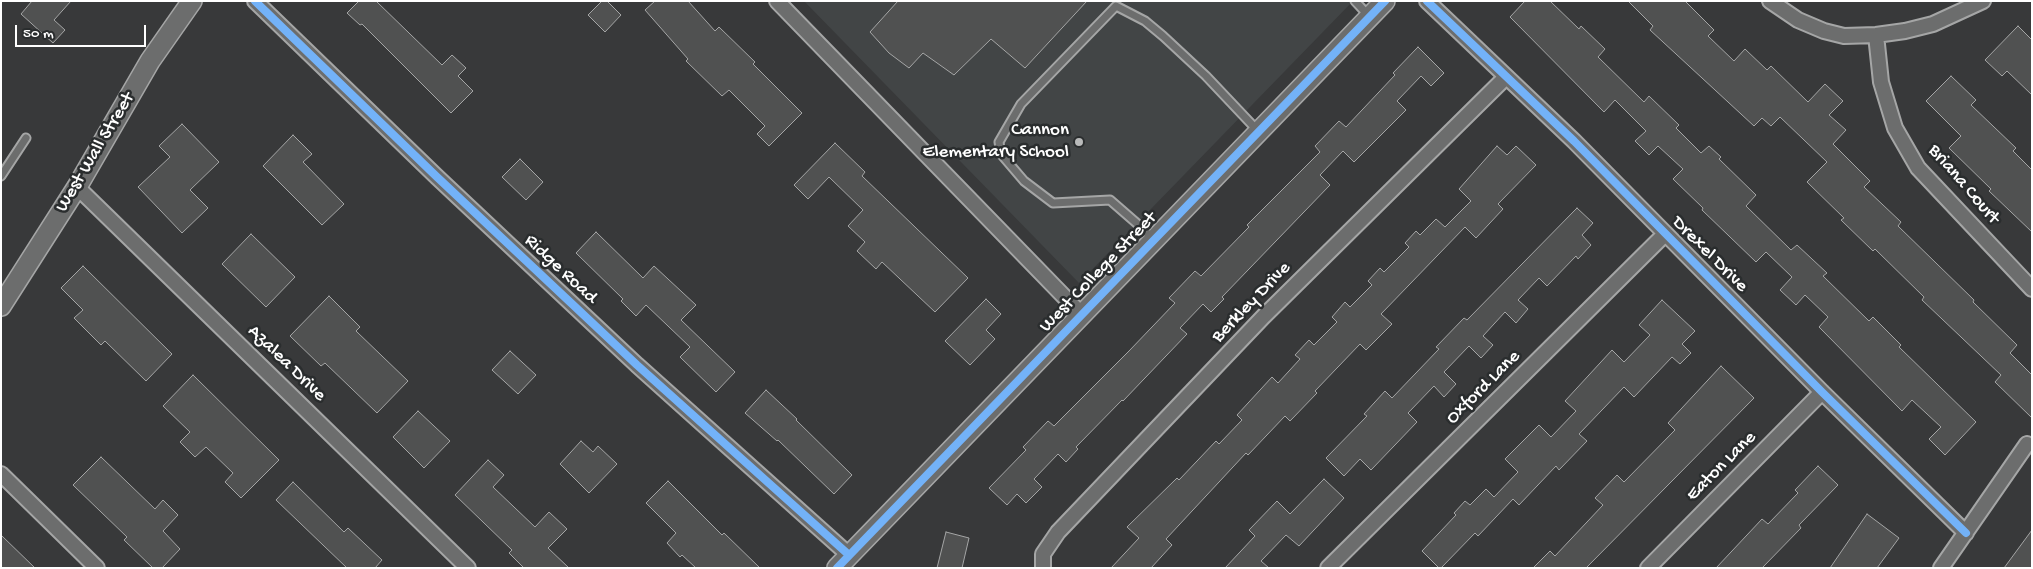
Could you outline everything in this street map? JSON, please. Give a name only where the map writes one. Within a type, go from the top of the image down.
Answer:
[{"type":"street","name":"West Wall Street","points":[[1,306],[77,187],[150,61],[192,1]]},
{"type":"street","name":"Ridge Road","points":[[254,1],[843,562]]},
{"type":"street","points":[[777,1],[1082,315]]},
{"type":"street","name":"West College Street","points":[[843,562],[1385,1]]},
{"type":"street","name":"Drexel Drive","points":[[1427,1],[1574,141],[1822,392],[1966,533]]},
{"type":"street","points":[[1770,1],[1798,20],[1824,31],[1844,36],[1876,35],[1906,31],[1932,24],[1983,1]]},
{"type":"street","name":"Briana Court","points":[[1876,35],[1881,82],[1896,128],[1918,168],[2032,289]]},
{"type":"street","name":"Berkley Drive","points":[[1043,568],[1043,554],[1058,532],[1264,316],[1506,77]]},
{"type":"street","name":"Azalea Drive","points":[[77,187],[468,568]]},
{"type":"street","name":"Oxford Lane","points":[[1328,568],[1665,234]]},
{"type":"street","name":"Eaton Lane","points":[[1648,568],[1822,392]]},
{"type":"street","points":[[1941,568],[2027,444]]},
{"type":"street","points":[[1,474],[96,568]]},
{"type":"lane","points":[[1356,1],[1370,17]]},
{"type":"lane","points":[[1154,240],[1142,227],[1110,200],[1053,203],[1024,181],[1001,154],[999,142],[1021,104],[1116,6],[1145,21],[1163,36],[1206,76],[1259,132]]},
{"type":"lane","points":[[1,176],[26,138]]},
{"type":"shaded area","name":"Cannon Elementary School","points":[[804,1],[1353,1],[1079,283]]},
{"type":"building","points":[[32,1],[71,1],[54,20],[65,30],[53,43],[21,14]]},
{"type":"building","points":[[359,1],[376,1],[442,65],[452,55],[466,68],[458,76],[473,91],[451,113],[362,24],[360,25],[347,13]]},
{"type":"building","points":[[602,1],[607,1],[621,15],[605,32],[588,15]]},
{"type":"building","points":[[655,1],[688,1],[715,31],[719,27],[755,62],[753,64],[802,113],[769,146],[757,134],[765,126],[729,90],[722,96],[686,61],[688,59],[645,10]]},
{"type":"building","points":[[898,1],[1087,1],[1025,68],[991,39],[954,75],[923,53],[909,68],[889,53],[870,32]]},
{"type":"building","points":[[1525,1],[1550,1],[1579,29],[1581,26],[1605,49],[1598,57],[1644,102],[1649,96],[1679,125],[1676,128],[1701,153],[1709,146],[1721,157],[1719,159],[1756,195],[1746,206],[1791,250],[1797,245],[1827,273],[1823,276],[1869,321],[1873,317],[1901,345],[1899,347],[1976,422],[1945,455],[1929,439],[1941,427],[1912,400],[1902,411],[1819,327],[1828,317],[1805,295],[1796,305],[1780,290],[1792,277],[1766,252],[1756,262],[1673,179],[1683,169],[1658,146],[1649,155],[1635,141],[1646,131],[1615,100],[1604,112],[1510,17]]},
{"type":"building","points":[[1628,1],[1685,1],[1714,30],[1708,36],[1734,61],[1745,49],[1767,70],[1771,66],[1808,102],[1825,84],[1843,101],[1829,115],[1846,130],[1833,144],[1870,181],[1864,187],[1901,222],[1898,226],[2017,345],[2010,353],[2032,375],[2032,418],[1995,382],[2001,375],[1922,300],[1924,297],[1875,249],[1873,251],[1841,220],[1844,218],[1807,182],[1827,162],[1780,117],[1771,126],[1762,118],[1754,126],[1650,30],[1653,26]]},
{"type":"building","points":[[2018,26],[2032,40],[2032,95],[2007,71],[2002,76],[1985,60]]},
{"type":"building","points":[[1418,47],[1444,73],[1431,86],[1421,76],[1397,101],[1406,110],[1354,162],[1343,151],[1320,175],[1330,185],[1222,297],[1224,299],[1211,312],[1203,304],[1180,328],[1187,334],[1076,447],[1078,449],[1066,462],[1058,454],[1034,479],[1042,487],[1026,503],[1017,494],[1007,505],[989,488],[1026,450],[1023,447],[1048,421],[1054,426],[1129,351],[1175,303],[1169,298],[1195,271],[1201,276],[1249,227],[1247,225],[1320,152],[1315,146],[1339,121],[1346,127],[1395,75],[1393,73]]},
{"type":"building","points":[[1951,76],[1976,100],[1971,105],[2016,148],[2013,151],[2032,170],[2032,232],[1989,191],[1991,189],[1949,148],[1961,136],[1926,101]]},
{"type":"building","points":[[182,124],[219,162],[190,190],[208,208],[182,233],[138,187],[170,157],[159,146]]},
{"type":"building","points":[[293,135],[312,154],[303,162],[344,204],[322,225],[263,166]]},
{"type":"building","points":[[835,143],[865,172],[862,176],[968,278],[935,312],[882,262],[876,269],[857,251],[865,242],[848,226],[863,210],[829,177],[808,199],[794,185]]},
{"type":"building","points":[[1497,146],[1507,155],[1516,146],[1536,165],[1498,204],[1503,209],[1476,238],[1465,227],[1381,314],[1392,324],[1366,350],[1360,344],[1315,391],[1317,393],[1290,421],[1285,416],[1248,455],[1246,453],[1166,539],[1172,545],[1151,568],[1111,568],[1139,538],[1127,527],[1177,478],[1179,480],[1216,441],[1219,444],[1242,420],[1237,415],[1272,377],[1278,383],[1300,359],[1295,355],[1309,340],[1314,345],[1337,322],[1332,317],[1345,302],[1350,307],[1372,285],[1368,281],[1380,268],[1384,272],[1409,247],[1405,243],[1416,231],[1420,235],[1436,219],[1445,227],[1471,201],[1459,189]]},
{"type":"building","points":[[520,159],[543,182],[526,200],[502,177]]},
{"type":"building","points":[[1577,208],[1593,223],[1582,235],[1591,245],[1578,259],[1576,256],[1547,286],[1539,278],[1518,300],[1528,309],[1516,323],[1505,312],[1483,336],[1493,345],[1481,358],[1469,346],[1444,372],[1456,384],[1444,397],[1434,386],[1408,413],[1417,422],[1371,470],[1360,459],[1344,476],[1326,458],[1367,416],[1364,414],[1385,391],[1392,398],[1439,349],[1436,347],[1464,318],[1467,320]]},
{"type":"building","points":[[596,232],[643,278],[654,266],[696,305],[681,320],[735,372],[716,392],[680,357],[690,347],[646,305],[636,316],[621,301],[623,299],[576,253]]},
{"type":"building","points":[[251,234],[295,277],[266,307],[222,264]]},
{"type":"building","points":[[83,266],[172,354],[146,381],[105,341],[101,345],[74,318],[83,310],[61,288]]},
{"type":"building","points":[[329,296],[360,327],[356,331],[408,381],[377,413],[325,363],[321,366],[290,336]]},
{"type":"building","points":[[986,299],[1001,314],[986,330],[995,339],[970,365],[945,341]]},
{"type":"building","points":[[1662,300],[1695,331],[1682,344],[1691,353],[1680,364],[1672,357],[1634,397],[1624,387],[1579,434],[1587,441],[1559,470],[1556,466],[1519,505],[1513,499],[1478,536],[1475,533],[1439,568],[1422,551],[1456,515],[1454,513],[1465,501],[1470,505],[1486,489],[1494,497],[1518,472],[1505,459],[1539,425],[1551,437],[1576,411],[1565,401],[1612,350],[1624,362],[1650,335],[1639,325]]},
{"type":"building","points":[[510,351],[536,375],[518,394],[492,370]]},
{"type":"building","points":[[1721,366],[1754,398],[1586,568],[1533,568],[1550,551],[1555,556],[1603,505],[1595,498],[1617,475],[1624,482],[1675,430],[1668,423]]},
{"type":"building","points":[[193,375],[279,460],[241,498],[225,482],[233,473],[206,447],[195,457],[180,442],[190,432],[163,406]]},
{"type":"building","points":[[766,390],[852,475],[834,494],[778,440],[745,413]]},
{"type":"building","points":[[418,411],[450,441],[424,468],[393,437]]},
{"type":"building","points":[[581,441],[593,452],[598,446],[617,464],[589,493],[560,464]]},
{"type":"building","points":[[101,457],[155,509],[163,500],[178,515],[163,531],[180,549],[162,568],[153,568],[124,540],[127,537],[73,485]]},
{"type":"building","points":[[488,460],[504,475],[493,487],[535,527],[549,512],[567,529],[548,548],[569,568],[524,568],[509,553],[512,550],[455,495]]},
{"type":"building","points":[[1818,466],[1838,485],[1799,525],[1801,528],[1762,568],[1716,568],[1762,519],[1768,524],[1798,493],[1795,490]]},
{"type":"building","points":[[1324,479],[1344,498],[1299,546],[1286,535],[1261,561],[1269,568],[1225,568],[1255,536],[1249,530],[1277,501],[1290,514]]},
{"type":"building","points":[[668,481],[722,535],[724,533],[760,568],[696,568],[682,555],[680,557],[667,543],[676,533],[646,503]]},
{"type":"building","points":[[293,482],[344,532],[348,528],[382,560],[375,568],[347,568],[276,500]]},
{"type":"building","points":[[1867,514],[1899,538],[1877,568],[1830,568]]},
{"type":"building","points":[[2032,530],[2032,568],[2004,568]]},
{"type":"building","points":[[946,532],[969,538],[962,568],[937,568]]},
{"type":"building","points":[[1,535],[35,568],[1,568]]},
{"type":"cycle path","points":[[255,1],[437,177],[637,365],[849,555]]},
{"type":"cycle path","points":[[837,568],[1385,1]]},
{"type":"cycle path","points":[[1427,1],[1574,141],[1822,392],[1966,533]]},
{"type":"place","name":"Cannon Elementary School","points":[[1079,142]]}]
